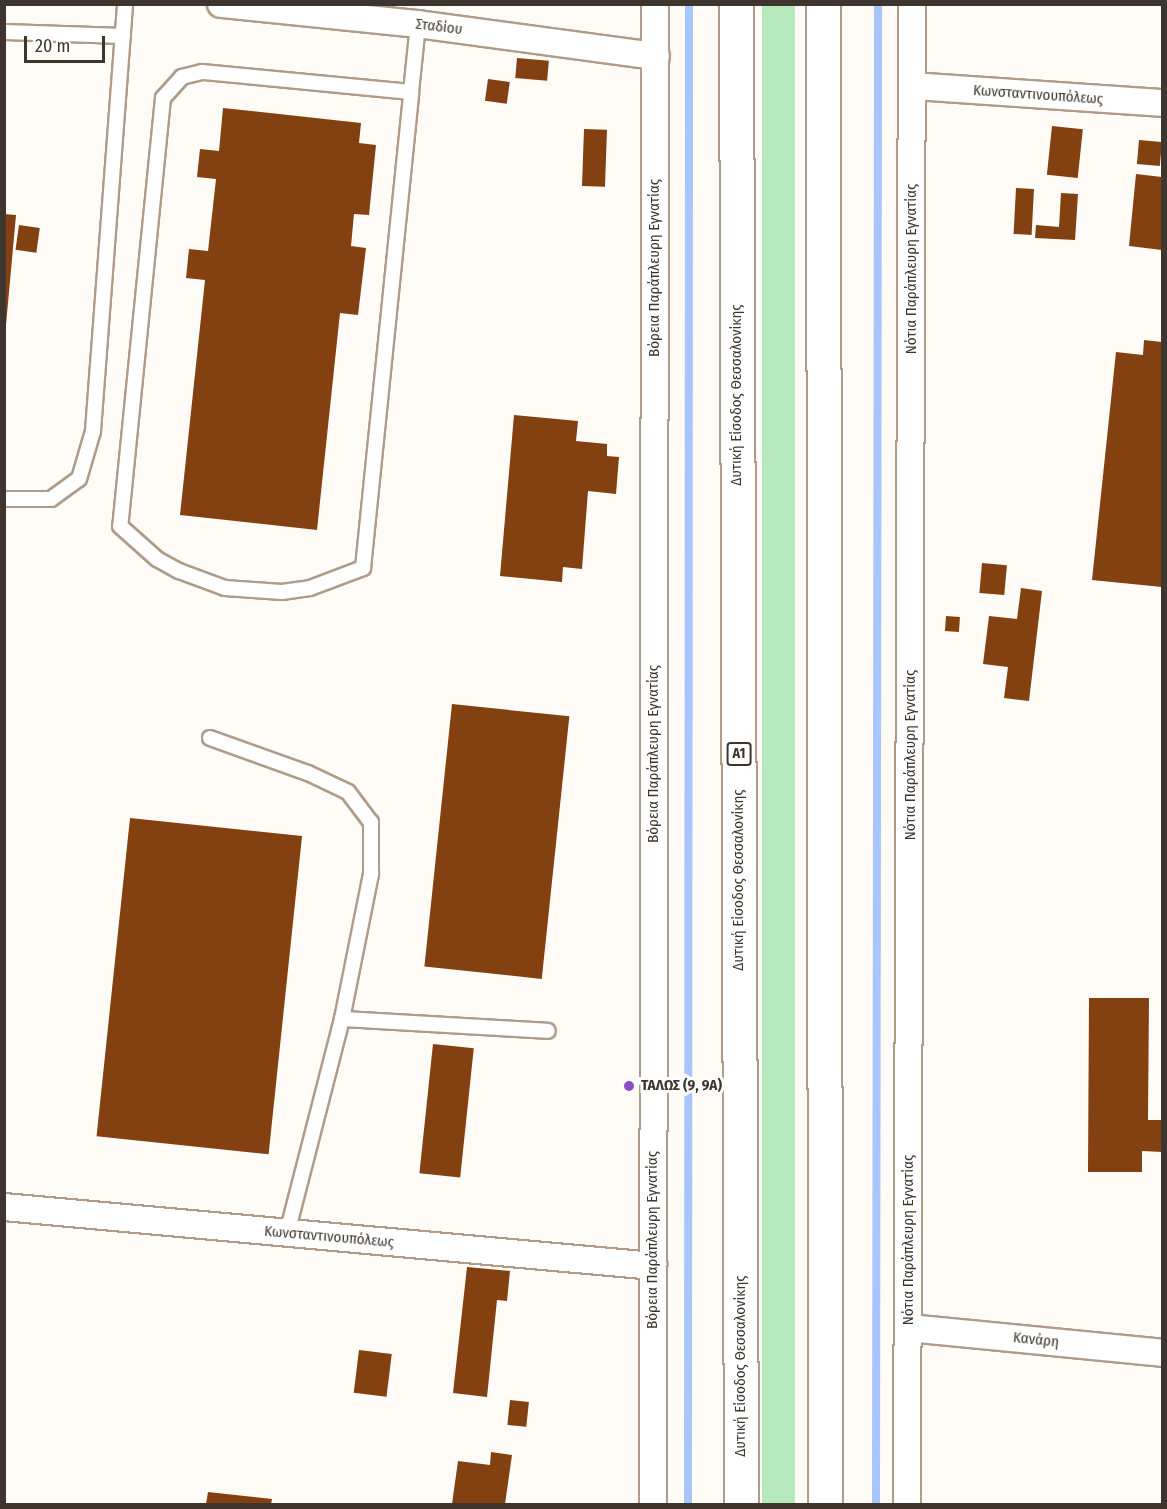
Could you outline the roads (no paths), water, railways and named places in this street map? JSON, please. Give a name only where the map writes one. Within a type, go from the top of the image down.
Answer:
[{"type":"highway","name":"Δυτική Είσοδος Θεσσαλονίκης","points":[[736,4],[741,1504]]},
{"type":"highway","points":[[823,4],[825,1504]]},
{"type":"street","name":"Σταδίου","points":[[221,4],[418,24],[656,56]]},
{"type":"street","name":"Βόρεια Παράπλευρη Εγνατίας","points":[[653,1504],[655,4]]},
{"type":"street","name":"Νότια Παράπλευρη Εγνατίας","points":[[907,1504],[912,4]]},
{"type":"street","name":"Κωνσταντινουπόλεως","points":[[913,86],[1162,104]]},
{"type":"street","name":"Κωνσταντινουπόλεως","points":[[4,1207],[653,1266]]},
{"type":"street","name":"Κανάρη","points":[[909,1328],[1162,1353]]},
{"type":"lane","points":[[4,499],[51,499],[80,479],[93,431],[125,4]]},
{"type":"lane","points":[[411,92],[202,72],[182,77],[163,98],[120,526],[157,559],[179,571],[225,588],[282,592],[310,588],[363,568],[418,24]]},
{"type":"lane","points":[[4,32],[123,36]]},
{"type":"lane","points":[[210,738],[308,773],[348,792],[371,822],[371,874],[342,1019],[287,1233]]},
{"type":"lane","points":[[342,1019],[548,1031]]},
{"type":"waterway","points":[[688,1504],[689,4]]},
{"type":"waterway","points":[[876,1504],[878,4]]},
{"type":"place","name":"ΤΑΛΩΣ (9, 9Α)","points":[[629,1086]]}]
